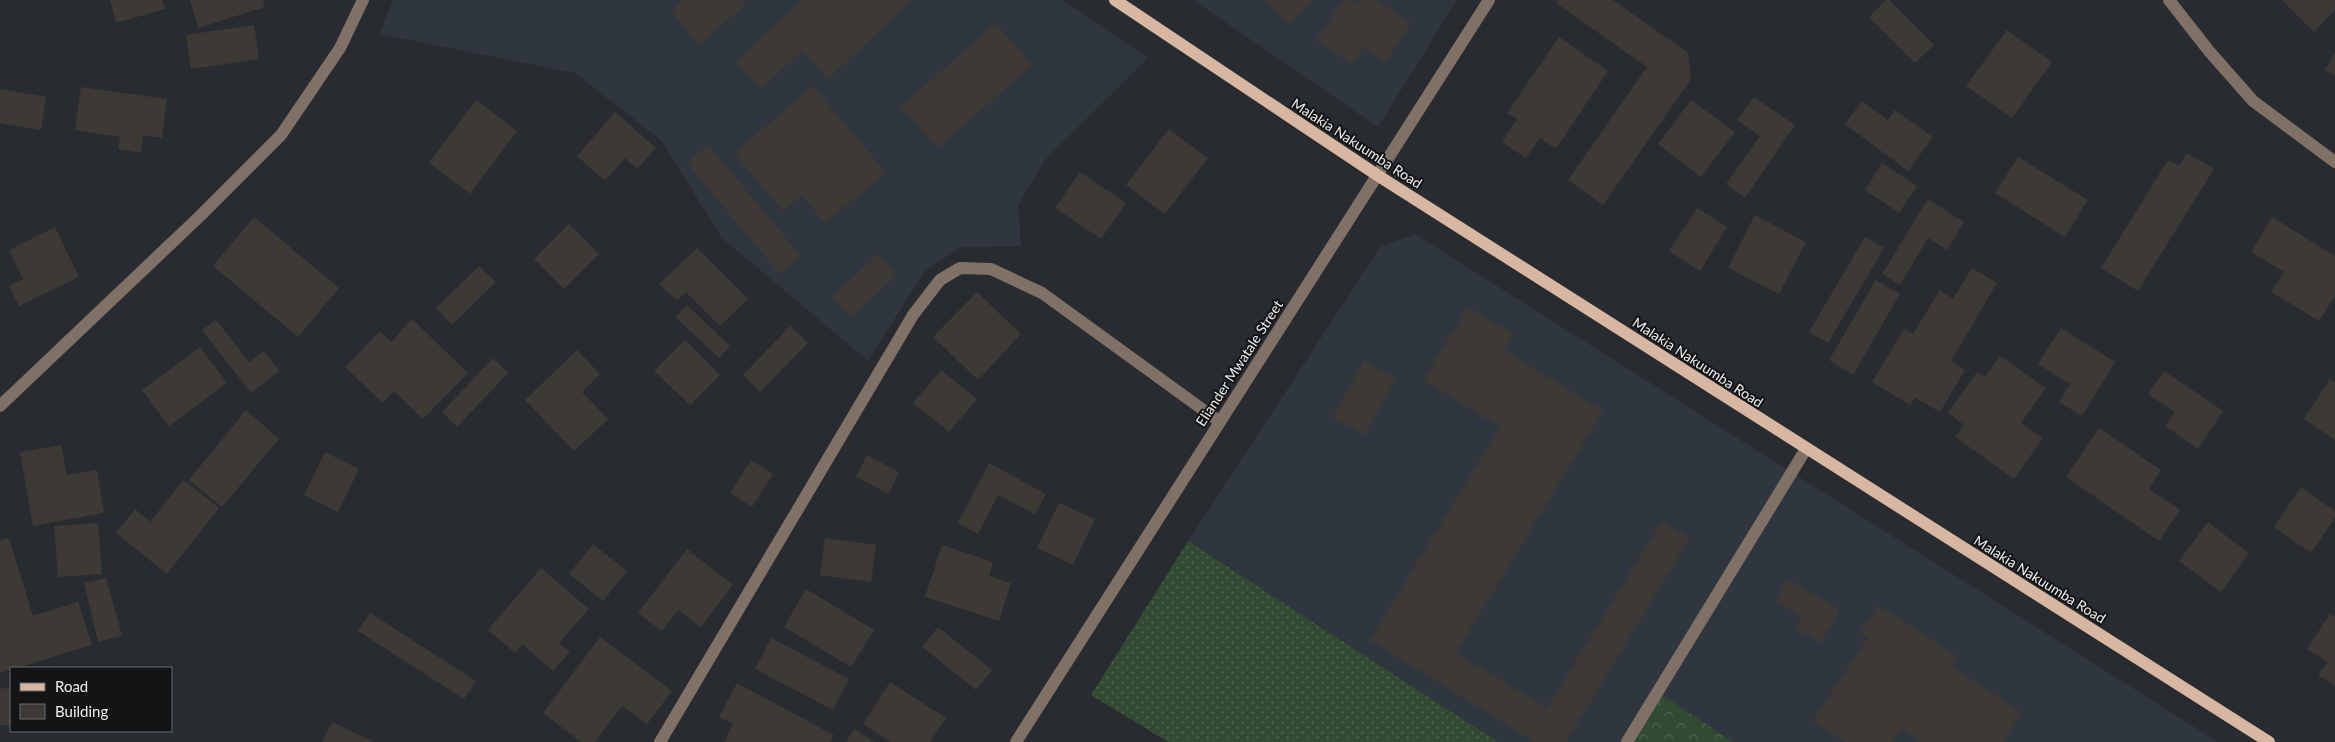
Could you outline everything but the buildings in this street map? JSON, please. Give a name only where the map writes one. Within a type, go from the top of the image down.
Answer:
[{"type":"main road","name":"Malakia Nakuumba Road","points":[[1115,0],[1377,175],[2269,742]]},
{"type":"street","points":[[0,406],[200,216],[281,134],[340,48],[363,0]]},
{"type":"street","name":"Eliander Mwatale Street","points":[[1016,742],[1489,0]]},
{"type":"street","points":[[2169,0],[2209,51],[2253,101],[2335,162]]},
{"type":"street","points":[[660,742],[913,315],[940,280],[960,268],[991,270],[1042,293],[1220,422]]},
{"type":"street","points":[[1627,742],[1806,449]]},
{"type":"shaded area","points":[[393,0],[1063,0],[1148,58],[1046,159],[1018,205],[1021,246],[961,247],[925,271],[868,361],[721,237],[662,141],[575,73],[380,34]]},
{"type":"shaded area","points":[[1193,0],[1457,0],[1378,127]]},
{"type":"shaded area","points":[[1415,234],[2218,742],[1498,742],[1188,541],[1381,246]]},
{"type":"green space","points":[[1188,541],[1498,742],[1168,742],[1091,695]]},
{"type":"green space","points":[[1658,692],[1733,742],[1627,742]]}]
